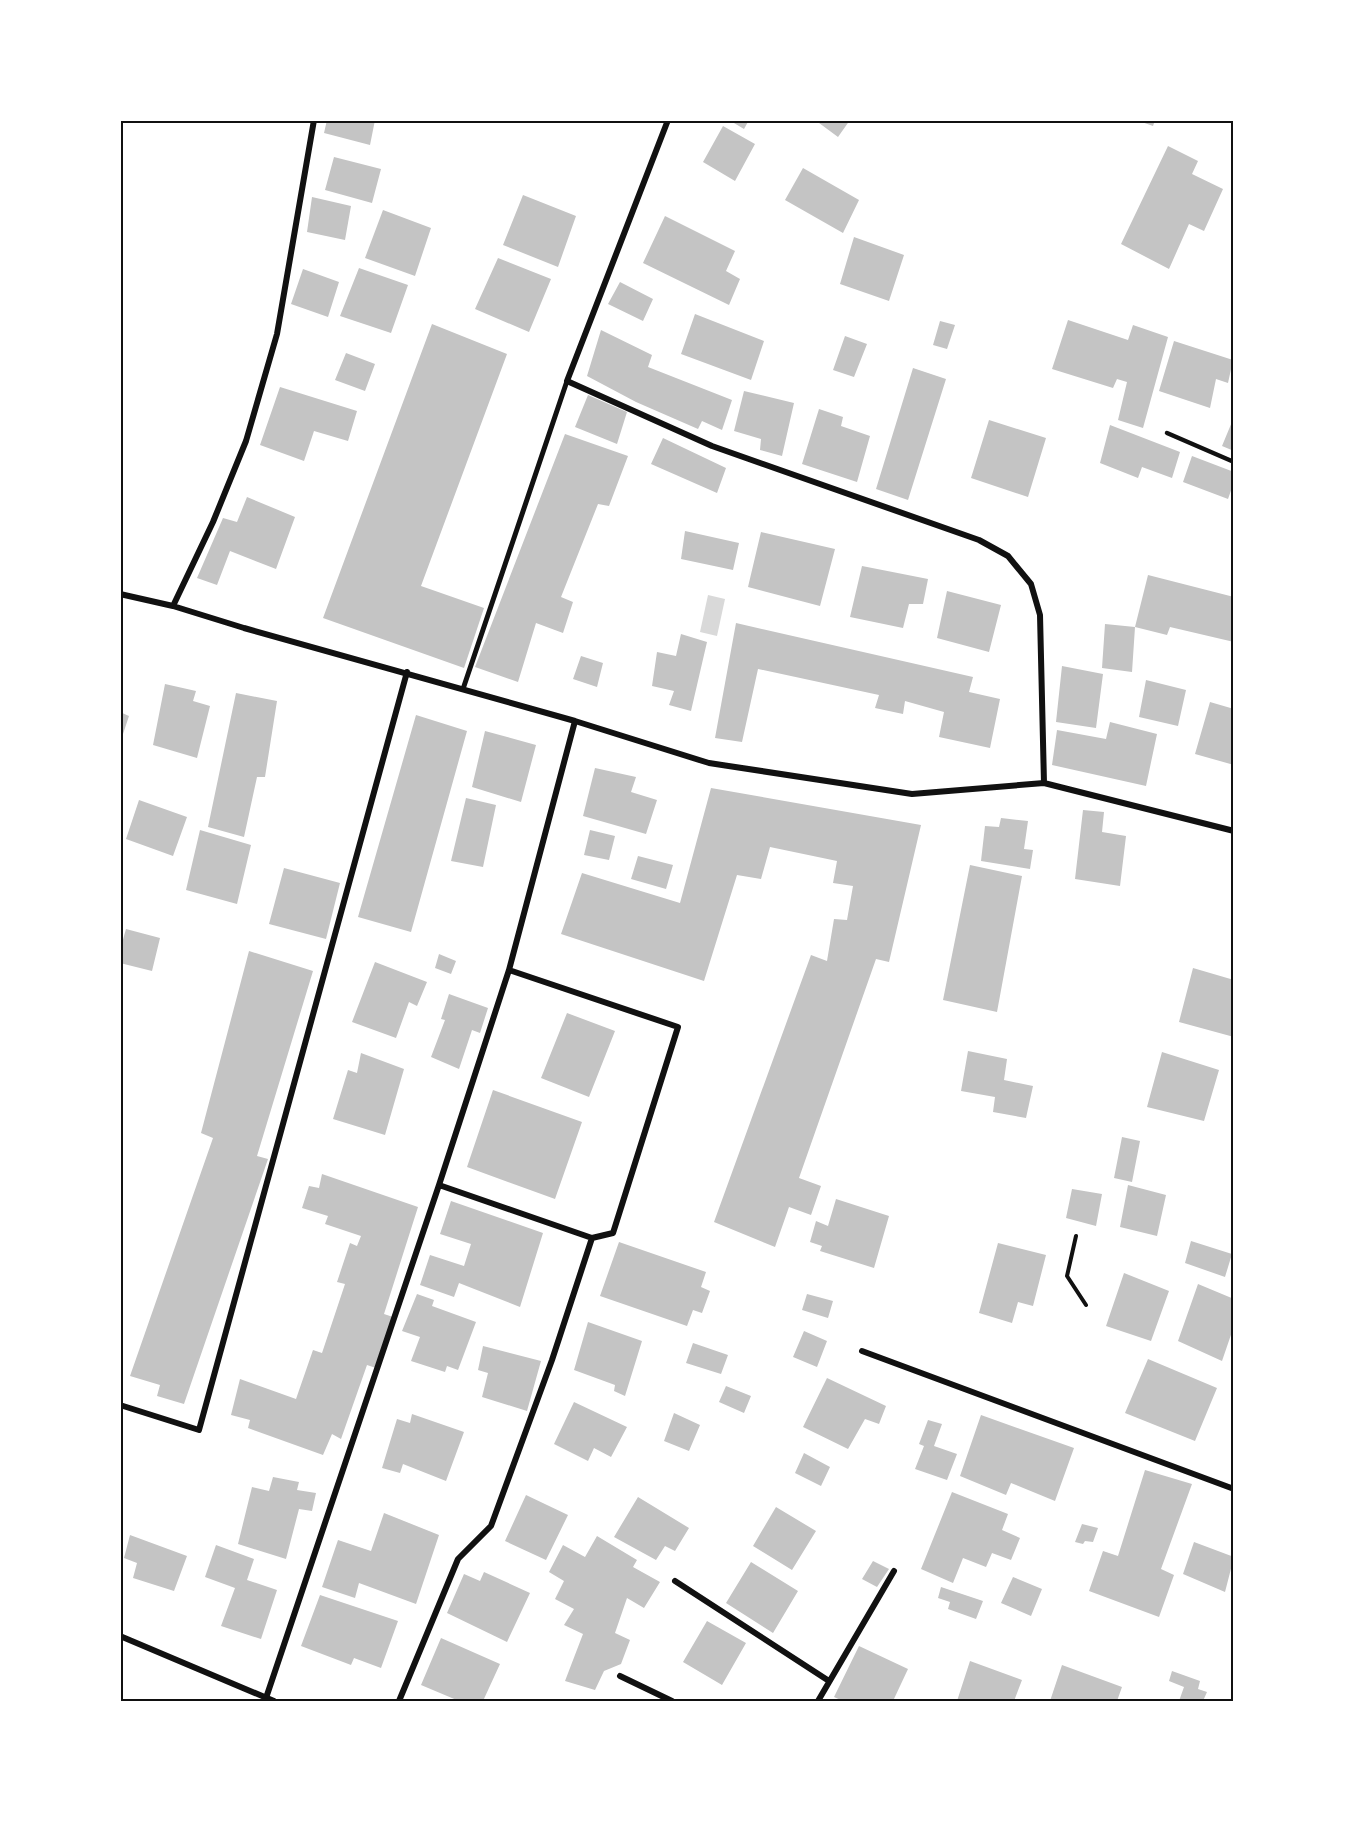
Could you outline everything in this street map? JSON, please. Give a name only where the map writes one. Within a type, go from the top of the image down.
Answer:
[{"type":"street","points":[[173,606],[213,522],[246,441],[277,334],[314,120]]},
{"type":"street","points":[[463,689],[567,381],[669,120]]},
{"type":"street","points":[[567,381],[712,446],[979,540],[1008,556],[1031,584],[1040,615],[1044,783]]},
{"type":"street","points":[[120,594],[173,606],[244,628],[406,672],[709,763],[912,794],[1044,783],[1234,831]]},
{"type":"street","points":[[120,1405],[199,1430],[406,672]]},
{"type":"street","points":[[266,1698],[509,970],[575,721]]},
{"type":"street","points":[[439,1185],[592,1238],[613,1233],[678,1027],[509,970]]},
{"type":"street","points":[[399,1701],[458,1559],[491,1526],[552,1360],[592,1238]]},
{"type":"street","points":[[862,1351],[1234,1489]]},
{"type":"street","points":[[818,1701],[894,1571]]},
{"type":"street","points":[[675,1581],[829,1681]]},
{"type":"street","points":[[120,1636],[274,1701]]},
{"type":"street","points":[[620,1676],[672,1701]]},
{"type":"lane","points":[[1167,433],[1234,462]]},
{"type":"path","points":[[1076,1236],[1066,1276],[1086,1305]]},
{"type":"shaded area","points":[[708,595],[725,599],[717,636],[700,632]]},
{"type":"building","points":[[327,120],[375,120],[370,145],[324,133]]},
{"type":"building","points":[[729,120],[749,120],[744,129]]},
{"type":"building","points":[[815,120],[850,120],[838,137]]},
{"type":"building","points":[[1136,120],[1155,120],[1153,126]]},
{"type":"building","points":[[723,126],[755,144],[735,181],[703,162]]},
{"type":"building","points":[[1168,146],[1198,161],[1192,174],[1223,189],[1204,231],[1189,224],[1169,269],[1121,244]]},
{"type":"building","points":[[334,157],[381,169],[372,203],[325,190]]},
{"type":"building","points":[[803,168],[859,200],[843,233],[785,200]]},
{"type":"building","points":[[523,195],[576,216],[558,267],[503,245]]},
{"type":"building","points":[[312,197],[351,206],[345,240],[307,232]]},
{"type":"building","points":[[383,210],[431,228],[415,276],[365,258]]},
{"type":"building","points":[[665,216],[735,251],[726,271],[740,279],[729,305],[643,263]]},
{"type":"building","points":[[854,237],[904,255],[889,301],[840,284]]},
{"type":"building","points":[[498,258],[551,279],[529,332],[475,309]]},
{"type":"building","points":[[359,268],[408,285],[391,333],[340,316]]},
{"type":"building","points":[[303,269],[339,282],[328,317],[291,304]]},
{"type":"building","points":[[620,282],[653,299],[643,321],[608,304]]},
{"type":"building","points":[[695,314],[764,341],[751,380],[681,354]]},
{"type":"building","points":[[1068,320],[1128,340],[1133,325],[1168,337],[1143,428],[1118,420],[1127,382],[1117,379],[1113,388],[1052,369]]},
{"type":"building","points":[[940,321],[955,325],[947,349],[933,345]]},
{"type":"building","points":[[432,324],[507,354],[421,586],[484,608],[464,668],[323,618]]},
{"type":"building","points":[[601,330],[652,355],[648,367],[732,400],[722,430],[702,421],[698,429],[636,402],[587,376]]},
{"type":"building","points":[[845,336],[867,344],[854,377],[833,370]]},
{"type":"building","points":[[1174,341],[1233,360],[1228,383],[1216,379],[1210,408],[1159,391]]},
{"type":"building","points":[[346,353],[375,364],[365,391],[335,380]]},
{"type":"building","points":[[913,368],[946,379],[908,500],[876,489]]},
{"type":"building","points":[[280,387],[357,411],[348,441],[314,431],[304,461],[260,445]]},
{"type":"building","points":[[744,391],[794,403],[782,456],[760,450],[761,439],[734,431]]},
{"type":"building","points":[[588,395],[627,412],[617,444],[575,427]]},
{"type":"building","points":[[819,409],[843,417],[841,426],[870,436],[857,482],[802,464]]},
{"type":"building","points":[[1234,417],[1234,451],[1222,446]]},
{"type":"building","points":[[989,420],[1046,438],[1028,497],[971,478]]},
{"type":"building","points":[[1110,425],[1180,452],[1172,478],[1142,467],[1138,478],[1100,463]]},
{"type":"building","points":[[565,434],[628,456],[609,506],[598,504],[561,597],[573,602],[563,633],[536,623],[518,682],[475,667]]},
{"type":"building","points":[[663,438],[726,468],[717,493],[651,464]]},
{"type":"building","points":[[1192,456],[1234,472],[1234,482],[1228,499],[1183,482]]},
{"type":"building","points":[[247,497],[295,517],[276,569],[230,551],[217,585],[197,578],[223,518],[237,522]]},
{"type":"building","points":[[685,531],[739,543],[733,570],[681,559]]},
{"type":"building","points":[[761,532],[835,549],[820,606],[748,587]]},
{"type":"building","points":[[862,566],[928,579],[923,604],[909,604],[903,628],[850,617]]},
{"type":"building","points":[[1148,575],[1234,597],[1234,642],[1170,627],[1167,635],[1135,627]]},
{"type":"building","points":[[947,591],[1001,605],[989,652],[937,638]]},
{"type":"building","points":[[736,623],[973,677],[969,692],[1000,699],[990,748],[939,737],[944,712],[905,701],[903,714],[875,708],[879,695],[758,669],[742,742],[715,738]]},
{"type":"building","points":[[1105,624],[1135,627],[1132,672],[1102,668]]},
{"type":"building","points":[[681,634],[707,642],[691,711],[669,705],[674,691],[652,686],[657,652],[676,656]]},
{"type":"building","points":[[581,656],[603,663],[597,687],[573,679]]},
{"type":"building","points":[[1062,666],[1103,674],[1096,728],[1056,722]]},
{"type":"building","points":[[1146,680],[1186,690],[1178,726],[1139,717]]},
{"type":"building","points":[[165,684],[196,691],[193,701],[210,706],[197,758],[153,745]]},
{"type":"building","points":[[236,693],[277,701],[265,777],[257,777],[244,837],[208,827]]},
{"type":"building","points":[[1210,702],[1234,709],[1234,765],[1195,754]]},
{"type":"building","points":[[120,712],[129,716],[120,743]]},
{"type":"building","points":[[416,715],[467,731],[411,932],[358,917]]},
{"type":"building","points":[[1110,722],[1157,734],[1146,786],[1052,765],[1057,730],[1106,739]]},
{"type":"building","points":[[485,731],[536,745],[521,802],[472,787]]},
{"type":"building","points":[[595,768],[636,777],[631,792],[657,800],[646,834],[583,816]]},
{"type":"building","points":[[711,788],[921,825],[889,962],[876,959],[799,1178],[821,1186],[811,1215],[789,1207],[775,1247],[714,1222],[811,955],[827,961],[834,919],[847,920],[853,886],[833,883],[837,861],[770,847],[761,879],[737,875],[704,981],[561,934],[582,873],[680,903]]},
{"type":"building","points":[[466,798],[496,805],[483,867],[451,861]]},
{"type":"building","points":[[139,800],[187,817],[173,856],[126,839]]},
{"type":"building","points":[[1083,810],[1104,812],[1102,832],[1126,836],[1120,886],[1075,879]]},
{"type":"building","points":[[1001,818],[1028,821],[1024,849],[1033,850],[1030,869],[981,861],[985,826],[999,827]]},
{"type":"building","points":[[200,830],[251,845],[237,904],[186,890]]},
{"type":"building","points":[[590,830],[615,836],[609,860],[584,855]]},
{"type":"building","points":[[638,856],[673,865],[666,889],[631,879]]},
{"type":"building","points":[[970,865],[1022,876],[997,1012],[943,1000]]},
{"type":"building","points":[[284,868],[340,883],[326,939],[269,924]]},
{"type":"building","points":[[126,929],[160,938],[152,971],[120,963],[120,950]]},
{"type":"building","points":[[249,951],[313,971],[257,1156],[268,1159],[184,1404],[157,1396],[160,1385],[130,1376],[213,1138],[201,1133]]},
{"type":"building","points":[[439,954],[456,961],[451,974],[435,968]]},
{"type":"building","points":[[375,962],[427,982],[417,1006],[409,1002],[396,1038],[352,1022]]},
{"type":"building","points":[[1193,968],[1234,980],[1234,1037],[1179,1022]]},
{"type":"building","points":[[449,994],[488,1008],[480,1033],[472,1030],[459,1069],[431,1057],[445,1020],[441,1019]]},
{"type":"building","points":[[567,1013],[615,1031],[589,1097],[541,1078]]},
{"type":"building","points":[[968,1051],[1007,1059],[1004,1080],[1033,1086],[1026,1118],[993,1112],[995,1097],[961,1091]]},
{"type":"building","points":[[1162,1052],[1219,1070],[1204,1121],[1147,1107]]},
{"type":"building","points":[[361,1053],[404,1069],[385,1135],[333,1119],[348,1070],[357,1073]]},
{"type":"building","points":[[493,1090],[582,1122],[555,1199],[467,1167]]},
{"type":"building","points":[[1122,1137],[1140,1141],[1132,1182],[1114,1178]]},
{"type":"building","points":[[322,1174],[418,1207],[384,1314],[393,1317],[376,1368],[367,1365],[341,1439],[332,1434],[323,1455],[248,1428],[250,1420],[231,1415],[240,1379],[296,1399],[313,1350],[322,1353],[345,1284],[337,1282],[350,1243],[357,1246],[361,1236],[325,1224],[328,1216],[302,1208],[309,1186],[319,1188]]},
{"type":"building","points":[[1128,1185],[1166,1195],[1157,1236],[1120,1227]]},
{"type":"building","points":[[1072,1189],[1102,1194],[1096,1226],[1066,1218]]},
{"type":"building","points":[[836,1199],[889,1216],[874,1268],[820,1251],[822,1246],[810,1242],[816,1221],[828,1226]]},
{"type":"building","points":[[451,1201],[543,1233],[520,1307],[459,1283],[454,1297],[420,1285],[430,1255],[464,1266],[471,1244],[440,1234]]},
{"type":"building","points":[[1191,1241],[1232,1254],[1225,1277],[1185,1263]]},
{"type":"building","points":[[619,1242],[706,1272],[701,1287],[710,1291],[702,1313],[693,1310],[687,1326],[600,1296]]},
{"type":"building","points":[[998,1243],[1046,1255],[1033,1306],[1018,1302],[1012,1323],[979,1313]]},
{"type":"building","points":[[1124,1273],[1169,1291],[1151,1341],[1106,1326]]},
{"type":"building","points":[[1198,1284],[1234,1299],[1234,1326],[1222,1361],[1178,1341]]},
{"type":"building","points":[[417,1294],[434,1300],[432,1306],[476,1322],[458,1370],[447,1366],[445,1372],[411,1361],[420,1337],[402,1331]]},
{"type":"building","points":[[807,1294],[833,1301],[828,1318],[802,1310]]},
{"type":"building","points":[[588,1322],[642,1341],[625,1396],[614,1391],[615,1385],[574,1370]]},
{"type":"building","points":[[804,1331],[827,1341],[817,1367],[793,1357]]},
{"type":"building","points":[[693,1343],[728,1355],[721,1374],[686,1363]]},
{"type":"building","points":[[483,1346],[541,1361],[527,1411],[482,1397],[488,1373],[478,1370]]},
{"type":"building","points":[[1148,1359],[1217,1388],[1195,1441],[1125,1413]]},
{"type":"building","points":[[827,1378],[886,1406],[879,1424],[865,1419],[848,1449],[803,1427]]},
{"type":"building","points":[[726,1386],[751,1396],[744,1413],[719,1402]]},
{"type":"building","points":[[574,1402],[627,1427],[611,1457],[594,1448],[588,1461],[554,1444]]},
{"type":"building","points":[[674,1413],[700,1425],[689,1451],[664,1441]]},
{"type":"building","points":[[412,1414],[464,1432],[446,1481],[403,1464],[400,1473],[382,1468],[397,1419],[410,1423]]},
{"type":"building","points":[[981,1415],[1074,1448],[1055,1501],[1011,1483],[1006,1495],[960,1476]]},
{"type":"building","points":[[928,1420],[942,1424],[934,1446],[957,1454],[947,1480],[915,1469],[924,1446],[919,1444]]},
{"type":"building","points":[[804,1453],[830,1467],[821,1486],[795,1473]]},
{"type":"building","points":[[1145,1470],[1192,1484],[1161,1569],[1174,1575],[1159,1617],[1089,1591],[1103,1551],[1118,1556]]},
{"type":"building","points":[[273,1477],[299,1482],[297,1490],[316,1493],[312,1511],[299,1509],[286,1559],[238,1544],[252,1487],[269,1491]]},
{"type":"building","points":[[952,1492],[1008,1514],[1002,1530],[1020,1538],[1011,1560],[992,1553],[986,1567],[963,1558],[953,1583],[921,1569]]},
{"type":"building","points":[[526,1495],[568,1515],[546,1560],[505,1541]]},
{"type":"building","points":[[638,1497],[689,1528],[675,1551],[665,1546],[656,1560],[614,1537]]},
{"type":"building","points":[[776,1507],[816,1531],[792,1570],[753,1546]]},
{"type":"building","points":[[384,1513],[439,1535],[416,1604],[359,1583],[355,1598],[322,1587],[338,1540],[371,1551]]},
{"type":"building","points":[[1082,1524],[1098,1528],[1093,1542],[1085,1541],[1083,1544],[1075,1542]]},
{"type":"building","points":[[130,1535],[187,1556],[174,1591],[133,1578],[137,1563],[124,1558]]},
{"type":"building","points":[[597,1536],[637,1560],[633,1567],[660,1582],[644,1608],[627,1598],[615,1633],[630,1640],[621,1664],[604,1671],[595,1690],[565,1681],[583,1634],[564,1625],[574,1609],[555,1599],[564,1581],[549,1572],[563,1545],[585,1557]]},
{"type":"building","points":[[1194,1542],[1234,1557],[1225,1592],[1183,1574]]},
{"type":"building","points":[[216,1545],[254,1559],[247,1580],[277,1590],[261,1639],[221,1626],[235,1588],[205,1577]]},
{"type":"building","points":[[873,1561],[889,1569],[877,1587],[862,1579]]},
{"type":"building","points":[[751,1562],[798,1591],[773,1633],[726,1603]]},
{"type":"building","points":[[484,1572],[530,1593],[507,1642],[447,1613],[464,1574],[480,1581]]},
{"type":"building","points":[[1013,1577],[1042,1589],[1031,1616],[1001,1603]]},
{"type":"building","points":[[941,1587],[983,1601],[976,1619],[948,1609],[950,1602],[938,1598]]},
{"type":"building","points":[[320,1595],[398,1621],[381,1668],[354,1658],[351,1665],[301,1646]]},
{"type":"building","points":[[707,1621],[746,1643],[722,1685],[683,1662]]},
{"type":"building","points":[[441,1638],[500,1664],[483,1701],[459,1701],[421,1685]]},
{"type":"building","points":[[859,1646],[908,1669],[893,1701],[843,1701],[834,1697]]},
{"type":"building","points":[[970,1661],[1022,1680],[1014,1701],[957,1701]]},
{"type":"building","points":[[1062,1665],[1122,1687],[1117,1701],[1050,1701]]},
{"type":"building","points":[[1172,1671],[1200,1681],[1198,1689],[1207,1692],[1203,1701],[1179,1701],[1184,1687],[1169,1681]]}]
